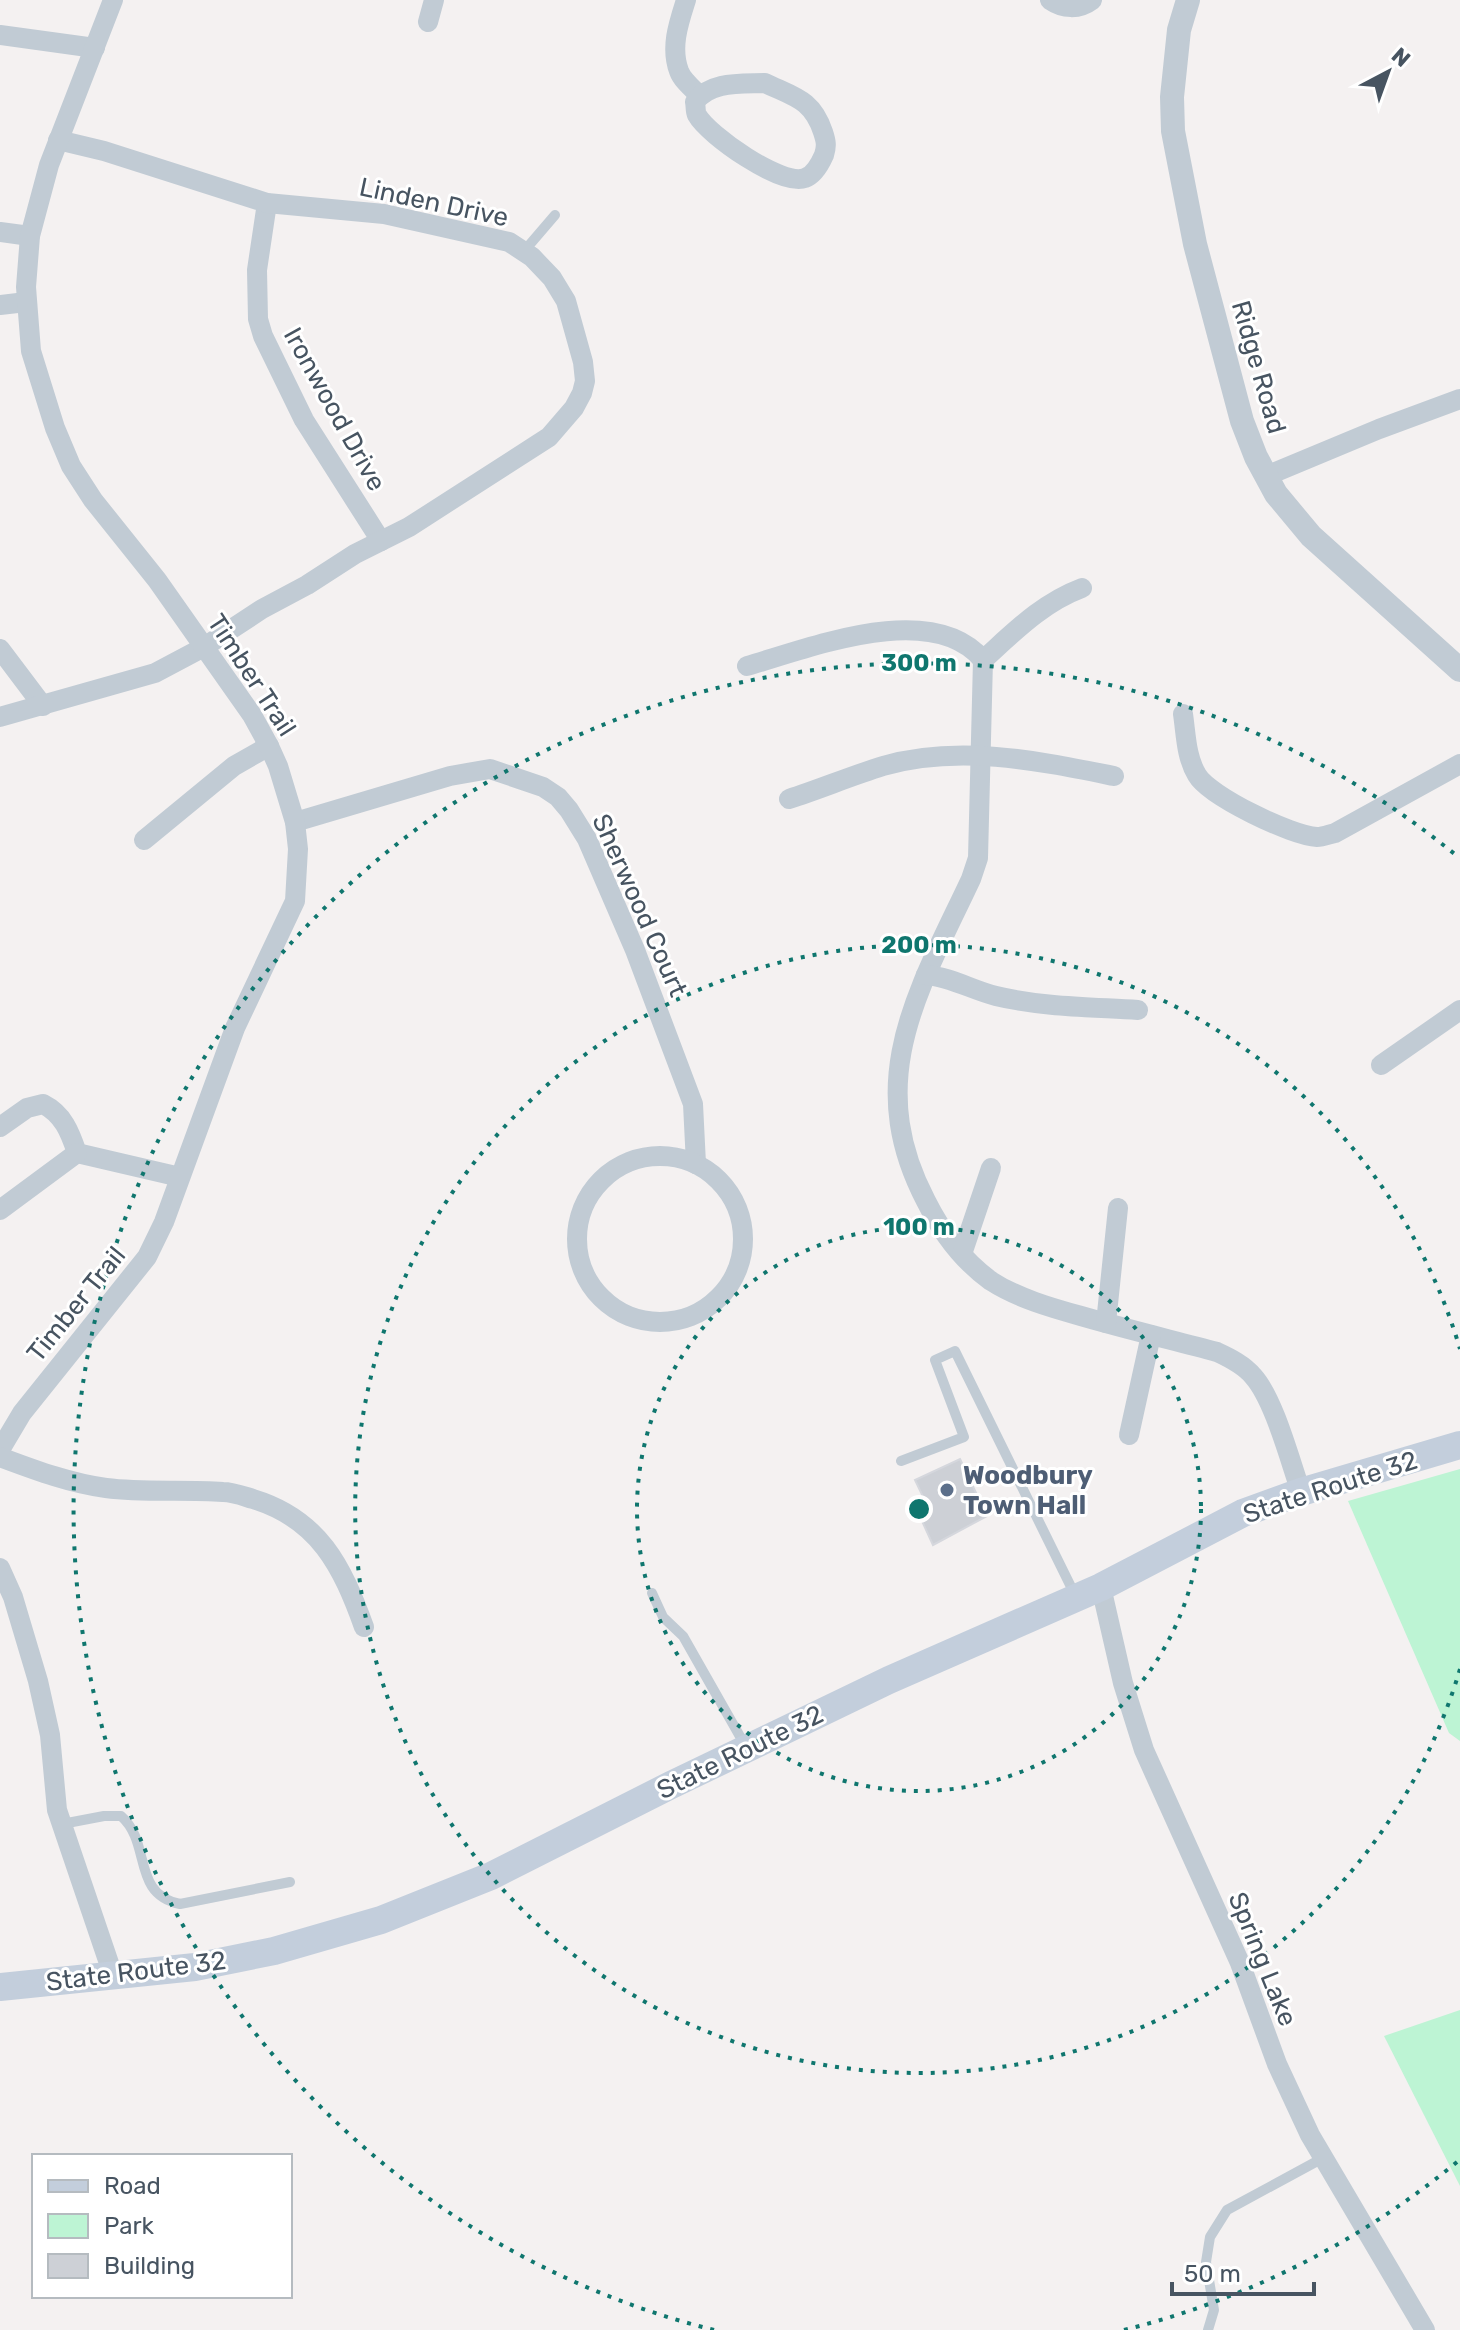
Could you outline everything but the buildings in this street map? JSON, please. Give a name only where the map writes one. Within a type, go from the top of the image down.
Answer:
[{"type":"main road","name":"State Route 32","points":[[3,1984],[195,1967],[274,1951],[381,1920],[491,1876],[889,1680],[1089,1593],[1243,1513],[1301,1492],[1460,1445]]},
{"type":"street","name":"Timber Trail","points":[[0,1450],[22,1413],[147,1257],[164,1222],[235,1028],[295,901],[298,849],[295,822],[269,746],[252,715],[157,580],[93,500],[71,466],[55,428],[31,351],[26,302],[30,236],[58,140],[113,0]]},
{"type":"street","points":[[428,22],[434,0]]},
{"type":"street","points":[[686,0],[675,47],[679,73],[700,96]]},
{"type":"street","points":[[1050,0],[1065,7],[1077,7],[1092,0]]},
{"type":"street","name":"Ridge Road","points":[[1188,0],[1179,30],[1172,97],[1173,131],[1195,244],[1242,421],[1276,494],[1311,536],[1460,670]]},
{"type":"street","points":[[0,35],[95,48]]},
{"type":"street","points":[[765,83],[803,101],[817,114],[827,142],[819,166],[807,178],[780,176],[729,146],[697,115],[695,102],[700,96],[706,91],[728,85],[765,83]]},
{"type":"street","name":"Linden Drive","points":[[0,717],[155,673],[204,647],[262,609],[409,527],[549,437],[574,408],[585,381],[583,362],[566,301],[552,278],[525,250],[509,242],[384,214],[267,203],[104,151],[58,140]]},
{"type":"street","name":"Ironwood Drive","points":[[267,203],[257,270],[258,319],[263,336],[304,420],[381,541]]},
{"type":"street","points":[[0,232],[30,236]]},
{"type":"street","points":[[0,305],[26,302]]},
{"type":"street","points":[[1266,476],[1460,399]]},
{"type":"street","points":[[983,660],[1037,611],[1058,597],[1082,588]]},
{"type":"street","points":[[747,666],[840,639],[897,630],[949,636],[973,648],[983,660],[978,858],[908,1017],[899,1063],[899,1122],[913,1177],[939,1227],[991,1281],[1054,1308],[1217,1352],[1238,1362],[1255,1377],[1270,1407],[1301,1492]]},
{"type":"street","points":[[0,649],[43,706]]},
{"type":"street","points":[[1183,714],[1189,756],[1196,774],[1207,788],[1281,826],[1317,837],[1335,833],[1460,764]]},
{"type":"street","points":[[144,840],[234,766],[269,746]]},
{"type":"street","points":[[789,799],[884,766],[933,757],[982,756],[1032,760],[1114,776]]},
{"type":"street","name":"Sherwood Court","points":[[295,822],[450,776],[490,769],[543,787],[558,797],[587,839],[635,950],[693,1104],[696,1164]]},
{"type":"street","points":[[926,975],[940,976],[995,996],[1050,1004],[1138,1010]]},
{"type":"street","points":[[1381,1065],[1460,1010]]},
{"type":"street","points":[[0,1127],[27,1108],[43,1104],[53,1109],[69,1128],[77,1153]]},
{"type":"street","points":[[0,1210],[77,1153],[180,1177]]},
{"type":"street","points":[[669,1156],[696,1164],[719,1180],[735,1203],[743,1230],[741,1259],[731,1285],[712,1306],[687,1319],[658,1324],[632,1319],[608,1306],[590,1286],[578,1261],[576,1234],[582,1207],[596,1184],[617,1167],[642,1157],[669,1156]]},
{"type":"street","points":[[962,1254],[991,1168]]},
{"type":"street","points":[[1106,1323],[1118,1208]]},
{"type":"street","points":[[1129,1435],[1151,1335]]},
{"type":"street","points":[[0,1457],[55,1477],[106,1488],[227,1492],[269,1504],[305,1525],[330,1550],[350,1587],[364,1627]]},
{"type":"street","points":[[0,1568],[13,1597],[38,1681],[50,1735],[57,1810],[113,1975]]},
{"type":"street","name":"Spring Lake","points":[[1089,1593],[1144,1750],[1240,1963],[1277,2064],[1323,2158],[1425,2330]]},
{"type":"lane","points":[[525,250],[555,215]]},
{"type":"lane","points":[[901,1461],[964,1437],[935,1360],[955,1351],[1089,1593]]},
{"type":"lane","points":[[652,1593],[663,1617],[683,1636],[746,1749]]},
{"type":"lane","points":[[62,1824],[121,1816],[131,1825],[153,1890],[163,1901],[180,1904],[290,1882]]},
{"type":"lane","points":[[1208,2330],[1214,2310],[1206,2262],[1210,2237],[1227,2210],[1323,2158]]},
{"type":"green space","points":[[1460,1469],[1460,1741],[1449,1733],[1348,1501]]},
{"type":"green space","points":[[1460,2010],[1460,2186],[1384,2036]]},
{"type":"place","name":"Woodbury Town Hall","points":[[947,1490]]}]
